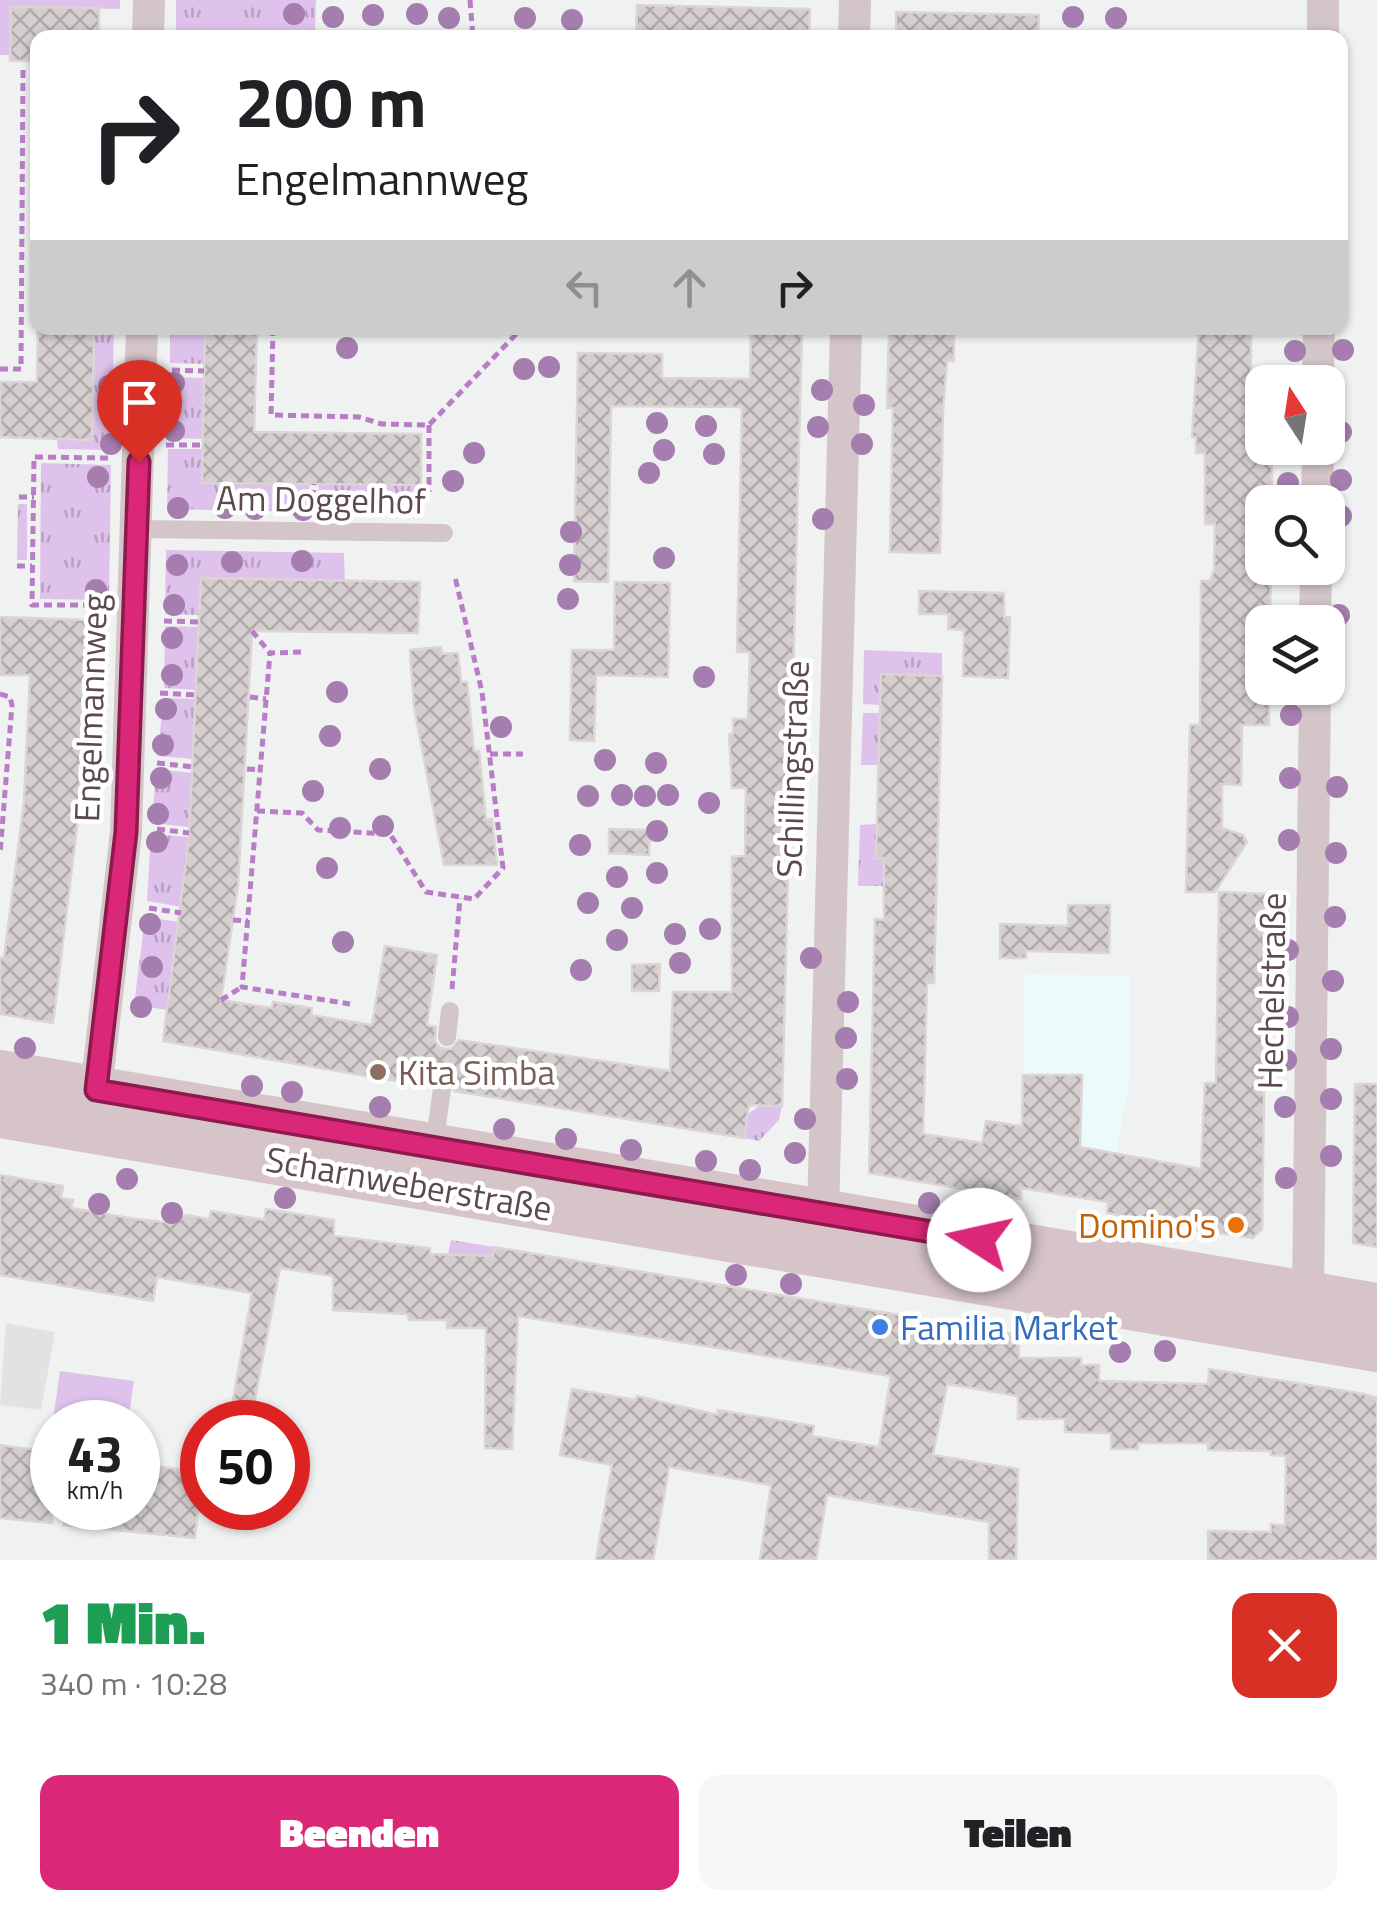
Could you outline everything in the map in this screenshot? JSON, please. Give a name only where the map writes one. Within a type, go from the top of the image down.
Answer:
[{"type":"main road","name":"Scharnweberstraße","points":[[0,1074],[434,1148],[820,1233]]},
{"type":"main road","name":"Scharnweberstraße","points":[[0,1114],[820,1233],[1306,1316],[1377,1348]]},
{"type":"main road","name":"Scharnweberstraße","points":[[1306,1316],[1377,1308]]},
{"type":"street","points":[[148,30],[149,0]]},
{"type":"street","points":[[854,30],[855,0]]},
{"type":"street","points":[[1322,30],[1323,0]]},
{"type":"street","name":"Engelmannweg","points":[[96,1090],[126,832],[142,335]]},
{"type":"street","name":"Schillingstraße","points":[[820,1233],[846,335]]},
{"type":"street","points":[[1318,365],[1319,335]]},
{"type":"street","name":"Hechelstraße","points":[[1306,1316],[1314,705]]},
{"type":"lane","name":"Am Doggelhof","points":[[137,529],[444,532]]},
{"type":"lane","points":[[447,1038],[450,1010]]},
{"type":"lane","points":[[434,1148],[442,1089]]},
{"type":"path","points":[[470,0],[472,30]]},
{"type":"path","points":[[0,368],[21,369],[24,69]]},
{"type":"path","points":[[274,335],[272,416],[359,417],[382,424],[428,425]]},
{"type":"path","points":[[429,492],[428,425],[512,335]]},
{"type":"path","points":[[162,370],[204,372]]},
{"type":"path","points":[[160,445],[203,445]]},
{"type":"path","points":[[116,458],[34,457],[32,566],[32,605],[116,606]]},
{"type":"path","points":[[312,516],[314,484]]},
{"type":"path","points":[[19,496],[34,497]]},
{"type":"path","points":[[17,566],[32,566]]},
{"type":"path","points":[[256,810],[302,813],[318,830],[390,834],[426,892],[474,898],[503,868],[482,692],[455,577]]},
{"type":"path","points":[[158,620],[201,622]]},
{"type":"path","points":[[242,986],[270,653],[252,631]]},
{"type":"path","points":[[270,653],[301,652]]},
{"type":"path","points":[[155,693],[197,694]]},
{"type":"path","points":[[0,694],[10,697],[12,705],[0,854]]},
{"type":"path","points":[[250,697],[266,698]]},
{"type":"path","points":[[490,754],[524,754]]},
{"type":"path","points":[[150,762],[194,766]]},
{"type":"path","points":[[247,769],[260,770]]},
{"type":"path","points":[[146,828],[188,833]]},
{"type":"path","points":[[242,838],[254,840]]},
{"type":"path","points":[[450,1010],[460,898]]},
{"type":"path","points":[[139,906],[181,913]]},
{"type":"path","points":[[233,920],[248,922]]},
{"type":"path","points":[[221,1000],[242,986],[350,1004]]},
{"type":"shaded area","points":[[1025,974],[1130,976],[1129,1081],[1108,1202],[1021,1188]]},
{"type":"shaded area","points":[[6,1323],[55,1332],[43,1400],[30,1400],[30,1409],[0,1405]]},
{"type":"green space","points":[[0,0],[120,0],[120,9],[11,7],[10,55],[0,55]]},
{"type":"green space","points":[[176,0],[316,0],[315,30],[176,30]]},
{"type":"green space","points":[[94,335],[114,335],[111,450],[58,449],[57,439],[92,439]]},
{"type":"green space","points":[[170,335],[205,335],[204,364],[170,363]]},
{"type":"green space","points":[[169,377],[204,378],[203,439],[168,438]]},
{"type":"green space","points":[[168,449],[202,449],[202,483],[310,484],[307,512],[167,509]]},
{"type":"green space","points":[[41,463],[111,465],[109,600],[40,599]]},
{"type":"green space","points":[[319,484],[421,485],[422,489],[384,511],[317,512]]},
{"type":"green space","points":[[18,504],[27,504],[27,560],[17,560]]},
{"type":"green space","points":[[166,550],[344,553],[345,581],[202,578],[201,615],[165,614]]},
{"type":"green space","points":[[88,620],[106,620],[104,738],[84,737]]},
{"type":"green space","points":[[165,626],[200,627],[198,690],[164,688]]},
{"type":"green space","points":[[864,650],[942,653],[942,676],[881,674],[880,705],[863,704]]},
{"type":"green space","points":[[163,698],[197,699],[194,759],[158,756]]},
{"type":"green space","points":[[863,713],[880,713],[879,765],[861,765]]},
{"type":"green space","points":[[83,753],[101,753],[97,810],[79,811]]},
{"type":"green space","points":[[156,769],[193,773],[189,827],[152,823]]},
{"type":"green space","points":[[877,824],[876,857],[884,858],[883,886],[858,886],[860,825]]},
{"type":"green space","points":[[151,834],[189,837],[182,907],[147,901]]},
{"type":"green space","points":[[145,917],[180,922],[168,1010],[134,1005]]},
{"type":"green space","points":[[759,1106],[782,1106],[779,1120],[759,1141],[744,1138],[747,1115]]},
{"type":"green space","points":[[451,1240],[494,1247],[493,1259],[448,1254]]},
{"type":"green space","points":[[60,1371],[134,1381],[131,1400],[56,1400]]},
{"type":"building","points":[[637,5],[810,9],[809,30],[636,30]]},
{"type":"building","points":[[11,7],[99,8],[99,30],[30,30],[30,61],[10,61]]},
{"type":"building","points":[[896,12],[1039,15],[1038,30],[896,30]]},
{"type":"building","points":[[38,335],[94,335],[92,440],[0,437],[0,382],[37,382]]},
{"type":"building","points":[[205,335],[257,335],[254,432],[421,434],[421,485],[202,483]]},
{"type":"building","points":[[751,335],[802,335],[782,1106],[749,1105],[744,1138],[454,1091],[445,1077],[436,1078],[430,1087],[163,1041],[189,837],[201,578],[420,582],[418,633],[252,631],[238,885],[221,1000],[272,1008],[273,1002],[312,1008],[311,1015],[372,1025],[385,946],[437,955],[427,1025],[436,1027],[435,1041],[440,1048],[451,1049],[459,1040],[670,1071],[673,992],[732,992],[732,857],[745,856],[746,788],[732,788],[729,734],[733,734],[733,719],[748,719],[750,652],[737,652],[742,407],[611,406],[608,582],[574,581],[578,353],[662,354],[662,378],[750,379]]},
{"type":"building","points":[[889,335],[954,335],[954,361],[947,361],[943,410],[940,553],[890,552],[893,408],[887,408]]},
{"type":"building","points":[[1199,335],[1251,335],[1251,365],[1245,365],[1245,465],[1272,465],[1272,485],[1245,485],[1245,585],[1271,585],[1270,605],[1245,605],[1245,705],[1269,705],[1269,725],[1242,725],[1241,785],[1222,784],[1222,828],[1243,835],[1247,842],[1215,892],[1186,892],[1190,725],[1200,725],[1201,581],[1210,581],[1214,570],[1215,524],[1205,524],[1205,453],[1196,453],[1196,437],[1192,437]]},
{"type":"building","points":[[615,582],[670,583],[668,677],[596,675],[594,741],[570,740],[572,650],[614,650]]},
{"type":"building","points":[[919,591],[1004,593],[1004,617],[1010,617],[1008,678],[963,676],[964,630],[948,629],[949,614],[919,614]]},
{"type":"building","points":[[0,617],[88,620],[79,811],[53,1023],[0,1014],[0,958],[4,958],[24,802],[30,675],[0,675]]},
{"type":"building","points":[[441,647],[442,654],[458,653],[461,682],[467,682],[474,751],[479,751],[486,820],[492,819],[497,865],[444,865],[414,707],[410,650]]},
{"type":"building","points":[[881,674],[942,676],[934,983],[927,983],[923,1134],[982,1143],[986,1121],[1022,1126],[1023,1075],[1082,1075],[1080,1147],[1201,1169],[1205,1083],[1216,1083],[1219,892],[1267,894],[1262,1229],[1253,1238],[1140,1222],[1141,1219],[1107,1213],[1108,1202],[1021,1188],[1021,1199],[869,1173],[875,919],[884,920],[884,858],[876,858]]},
{"type":"building","points":[[609,829],[650,830],[649,855],[609,853]]},
{"type":"building","points":[[1068,905],[1110,905],[1109,953],[1026,951],[1026,958],[1000,958],[1000,924],[1068,926]]},
{"type":"building","points":[[660,964],[659,991],[632,991],[632,965]]},
{"type":"building","points":[[1355,1084],[1377,1084],[1377,1247],[1353,1243]]},
{"type":"building","points":[[0,1175],[63,1186],[61,1198],[73,1200],[71,1208],[135,1219],[173,1223],[186,1215],[209,1219],[211,1211],[264,1220],[266,1209],[334,1220],[334,1236],[430,1248],[430,1254],[493,1256],[494,1247],[1019,1335],[1019,1358],[1081,1358],[1081,1365],[1099,1365],[1099,1381],[1208,1384],[1209,1369],[1364,1394],[1377,1398],[1377,1560],[1208,1560],[1208,1531],[1271,1532],[1271,1524],[1285,1526],[1286,1456],[1271,1455],[1271,1451],[1208,1450],[1208,1443],[1138,1443],[1138,1449],[1111,1449],[1111,1433],[1065,1432],[1065,1419],[1018,1419],[1018,1396],[947,1384],[933,1455],[1018,1469],[1016,1560],[989,1560],[989,1522],[827,1495],[816,1560],[760,1560],[771,1485],[669,1467],[653,1560],[596,1560],[612,1465],[560,1455],[572,1389],[636,1400],[637,1396],[718,1415],[718,1410],[814,1426],[812,1436],[879,1447],[891,1376],[518,1316],[512,1449],[485,1448],[486,1328],[447,1328],[447,1320],[409,1320],[408,1314],[333,1310],[333,1276],[280,1268],[255,1400],[233,1400],[252,1293],[157,1277],[153,1301],[0,1275]]},
{"type":"building","points":[[0,1445],[30,1449],[30,1521],[0,1518]]},
{"type":"building","points":[[160,1467],[180,1469],[180,1530],[196,1530],[195,1538],[114,1530],[160,1530]]},
{"type":"place","name":"Kita Simba","points":[[378,1072]]},
{"type":"place","name":"Domino's","points":[[1236,1225]]},
{"type":"place","name":"Familia Market","points":[[880,1327]]},
{"type":"route","points":[[139,462],[126,832],[104,1049],[96,1090],[979,1240]]}]
